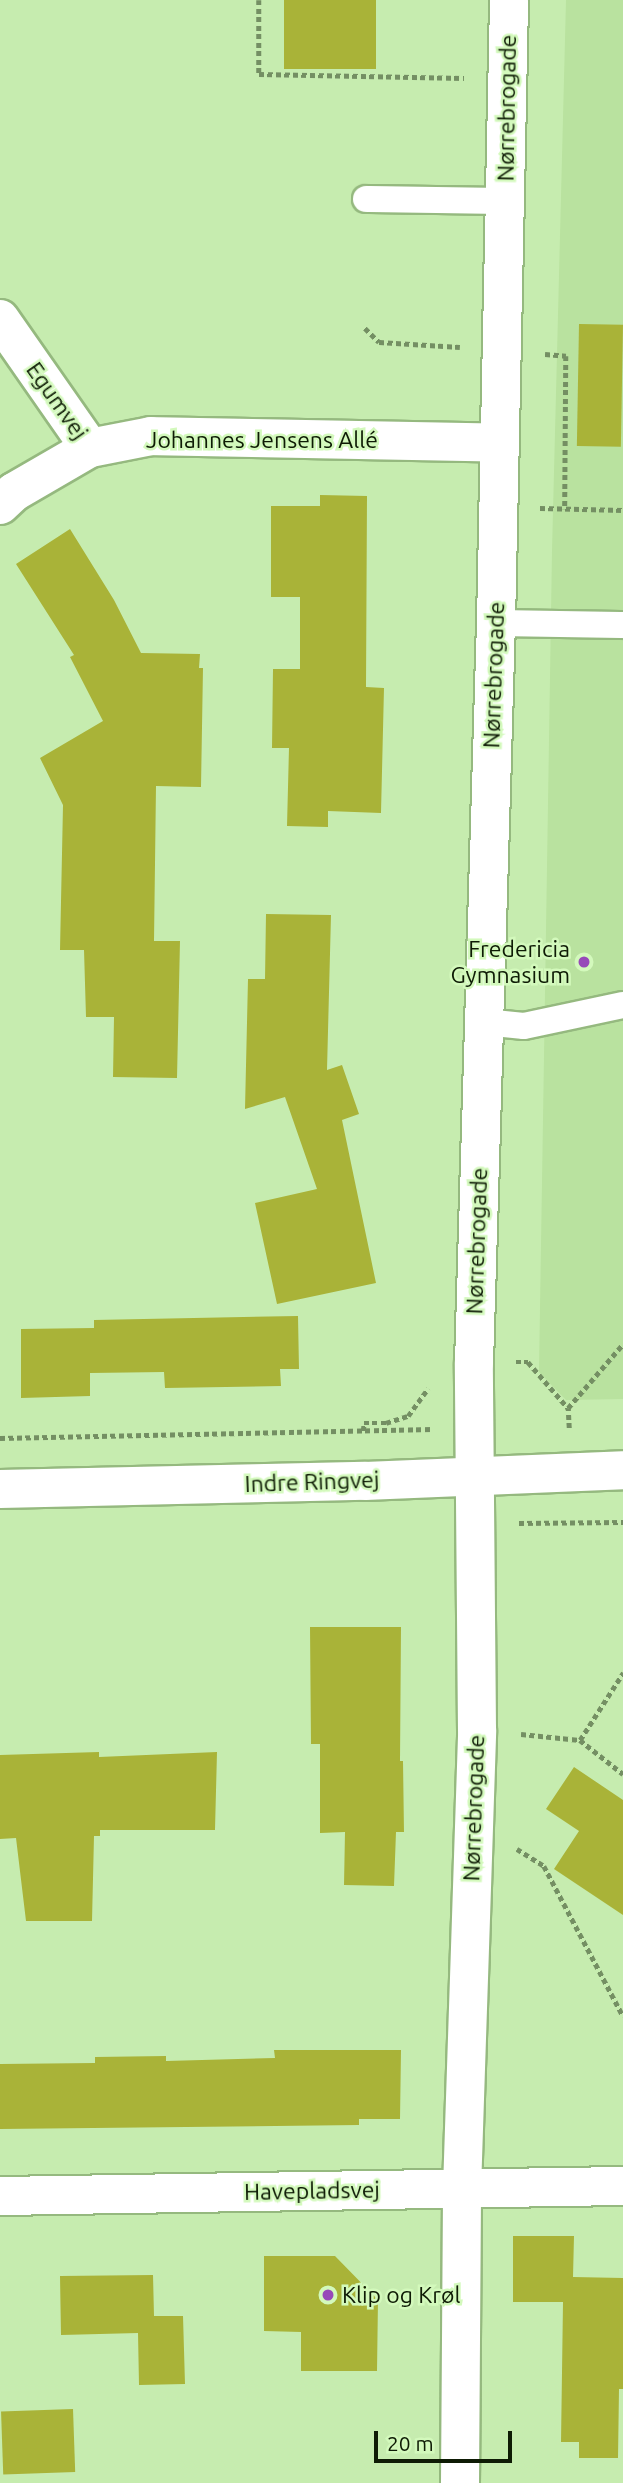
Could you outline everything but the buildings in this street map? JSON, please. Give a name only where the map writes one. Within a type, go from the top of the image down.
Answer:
[{"type":"street","name":"Nørrebrogade","points":[[460,2483],[462,2189],[477,1730],[474,1429],[496,623],[509,0]]},
{"type":"street","name":"Egumvej","points":[[0,319],[90,448]]},
{"type":"street","name":"Johannes Jensens Allé","points":[[0,505],[14,492],[90,448],[151,436],[500,443]]},
{"type":"street","name":"Indre Ringvej","points":[[0,1489],[623,1470]]},
{"type":"street","name":"Havepladsvej","points":[[0,2196],[623,2186]]},
{"type":"lane","points":[[366,199],[506,201]]},
{"type":"lane","points":[[496,623],[623,625]]},
{"type":"lane","points":[[484,1022],[524,1026],[623,1005]]},
{"type":"path","points":[[259,0],[259,74],[508,79]]},
{"type":"path","points":[[498,507],[623,510]]},
{"type":"path","points":[[568,1408],[623,1344]]},
{"type":"path","points":[[511,1361],[528,1362],[568,1408],[569,1428]]},
{"type":"path","points":[[363,1431],[365,1423],[386,1423],[408,1416],[426,1394],[430,1384]]},
{"type":"path","points":[[555,1428],[582,1428]]},
{"type":"path","points":[[0,1438],[474,1429]]},
{"type":"path","points":[[580,1740],[623,1673]]},
{"type":"path","points":[[477,1730],[580,1740],[623,1774]]},
{"type":"path","points":[[473,1838],[516,1849],[544,1866],[623,2016]]},
{"type":"shaded area","name":"Fredericia Gymnasium","points":[[566,0],[623,0],[623,1399],[566,1400],[539,1372],[552,551]]},
{"type":"place","name":"Fredericia Gymnasium","points":[[584,962]]},
{"type":"place","name":"Klip og Krøl","points":[[328,2295]]}]
